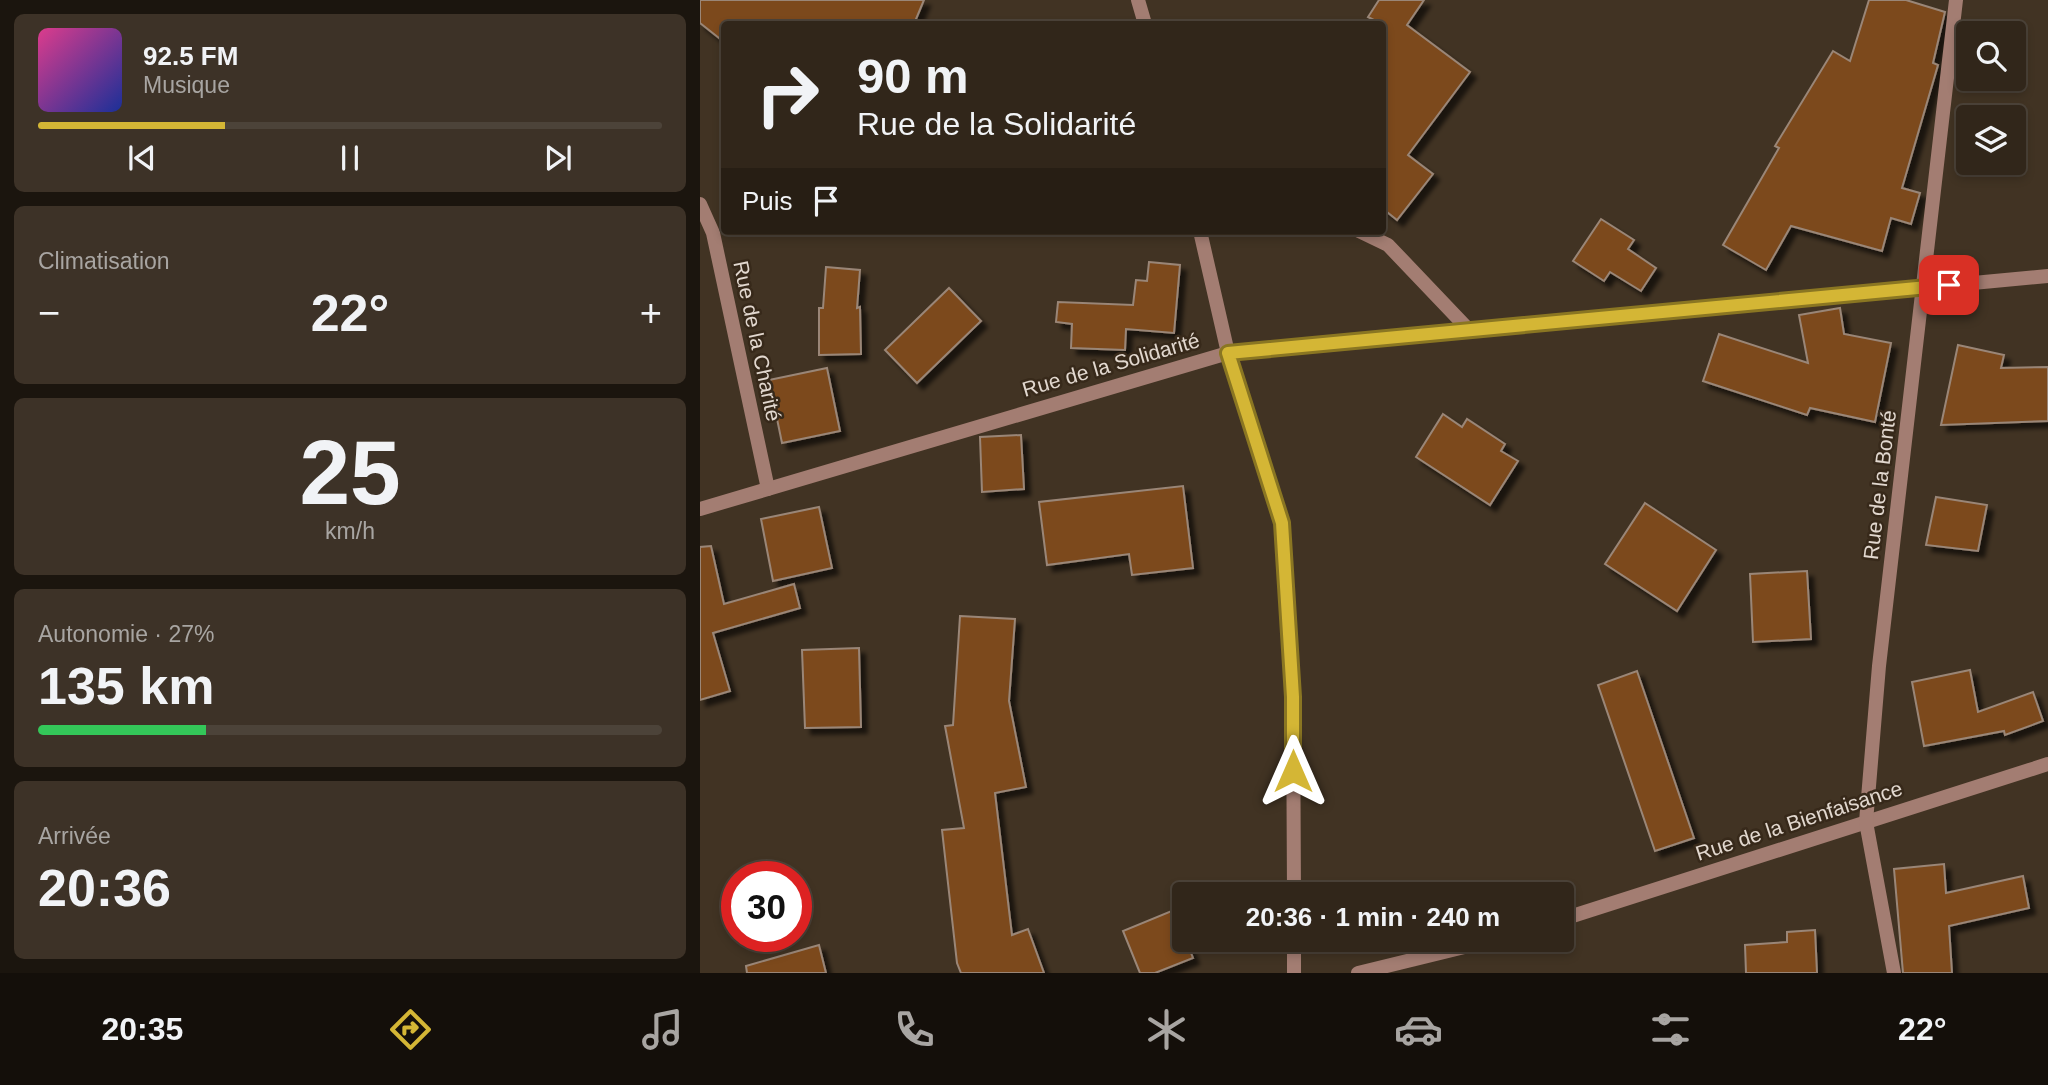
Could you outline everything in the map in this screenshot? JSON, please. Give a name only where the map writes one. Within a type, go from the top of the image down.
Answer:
[{"type":"street","points":[[1138,0],[1143,21]]},
{"type":"street","name":"Rue de la Bonté","points":[[1894,973],[1866,822],[1879,666],[1925,288],[1956,0]]},
{"type":"street","name":"Rue de la Charité","points":[[700,204],[712,233],[768,489]]},
{"type":"street","points":[[1201,235],[1228,353],[1282,523],[1293,697],[1294,882]]},
{"type":"street","points":[[1367,235],[1388,245],[1469,330]]},
{"type":"street","name":"Rue de la Solidarité","points":[[700,509],[1228,353],[2048,276]]},
{"type":"street","name":"Rue de la Bienfaisance","points":[[1574,915],[2048,764]]},
{"type":"street","points":[[1294,952],[1294,973]]},
{"type":"street","points":[[1358,973],[1444,952]]},
{"type":"building","points":[[700,0],[924,0],[915,21],[721,21],[721,40],[700,23]]},
{"type":"building","points":[[1379,0],[1424,0],[1407,25],[1470,72],[1408,155],[1433,174],[1397,220],[1386,211],[1386,21],[1376,21],[1368,17]]},
{"type":"building","points":[[1869,0],[1906,0],[1945,12],[1933,63],[1938,65],[1902,188],[1920,193],[1911,224],[1891,218],[1882,251],[1791,226],[1766,270],[1723,245],[1779,148],[1775,146],[1833,51],[1850,61]]},
{"type":"building","points":[[1601,219],[1634,240],[1628,249],[1656,268],[1641,291],[1610,272],[1604,281],[1573,261]]},
{"type":"building","points":[[1149,262],[1180,265],[1174,333],[1126,329],[1125,350],[1071,348],[1072,324],[1056,322],[1058,302],[1133,305],[1136,280],[1147,281]]},
{"type":"building","points":[[826,267],[860,270],[857,308],[860,307],[861,354],[819,355],[819,308],[823,308]]},
{"type":"building","points":[[949,288],[981,321],[917,383],[885,350]]},
{"type":"building","points":[[1840,308],[1844,334],[1891,343],[1875,422],[1810,408],[1807,415],[1703,381],[1719,334],[1808,363],[1799,315]]},
{"type":"building","points":[[1958,345],[2004,355],[2001,368],[2048,367],[2048,421],[1941,425]]},
{"type":"building","points":[[827,368],[840,431],[782,443],[769,380]]},
{"type":"building","points":[[1443,414],[1462,427],[1467,419],[1505,444],[1501,451],[1518,461],[1490,505],[1416,457]]},
{"type":"building","points":[[1021,435],[1024,489],[982,492],[980,437]]},
{"type":"building","points":[[1183,486],[1193,568],[1132,575],[1129,554],[1047,565],[1039,502]]},
{"type":"building","points":[[1936,497],[1987,505],[1978,551],[1926,545]]},
{"type":"building","points":[[1645,503],[1716,550],[1677,611],[1605,564]]},
{"type":"building","points":[[819,507],[832,568],[773,581],[761,519]]},
{"type":"building","points":[[711,546],[724,604],[794,584],[800,608],[713,633],[730,691],[700,700],[700,547]]},
{"type":"building","points":[[1807,571],[1811,639],[1753,642],[1750,574]]},
{"type":"building","points":[[960,616],[1015,619],[1009,701],[1026,787],[995,793],[1012,935],[1028,929],[1044,973],[961,973],[957,963],[942,830],[964,828],[945,726],[953,725]]},
{"type":"building","points":[[859,648],[861,727],[805,728],[802,650]]},
{"type":"building","points":[[1970,670],[1978,712],[2033,692],[2043,721],[2005,735],[2004,731],[1924,746],[1912,682]]},
{"type":"building","points":[[1637,671],[1694,838],[1655,851],[1598,685]]},
{"type":"building","points":[[1944,864],[1946,893],[2023,876],[2029,908],[1949,926],[1952,973],[1903,973],[1894,869]]},
{"type":"building","points":[[1172,911],[1172,952],[1191,952],[1193,958],[1155,973],[1140,973],[1123,931]]},
{"type":"building","points":[[1815,930],[1817,973],[1746,973],[1745,945],[1787,942],[1787,932]]},
{"type":"building","points":[[819,945],[826,973],[747,973],[746,966],[795,952],[812,952],[812,947]]},
{"type":"route","points":[[1293,771],[1293,697],[1282,523],[1228,353],[1949,285]]}]
